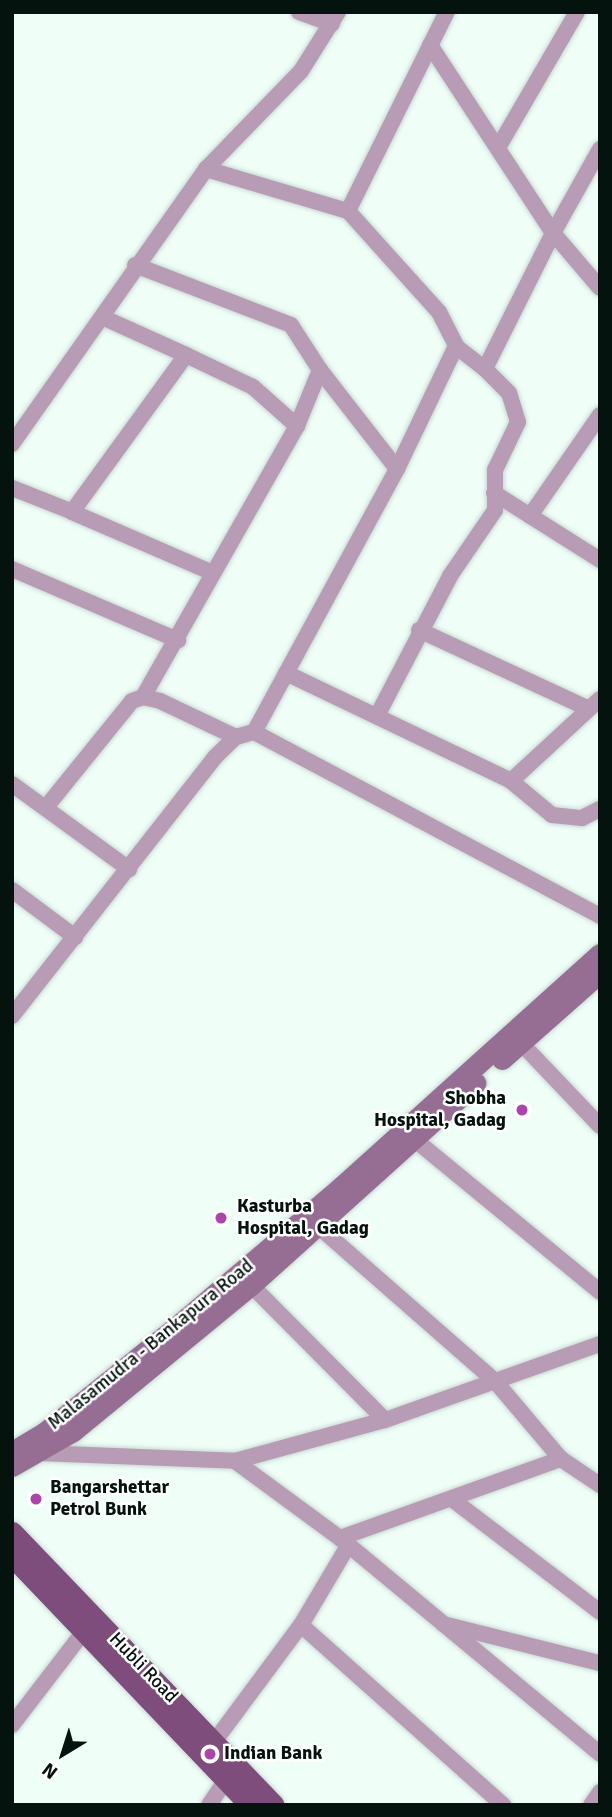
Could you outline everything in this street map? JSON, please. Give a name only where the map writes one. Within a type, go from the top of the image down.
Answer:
[{"type":"main road","name":"Malasamudra - Bankapura Road","points":[[12,1451],[44,1433],[182,1322],[341,1187],[600,954]]},
{"type":"main road","points":[[12,1466],[39,1453],[98,1412],[251,1286],[600,972]]},
{"type":"main road","name":"Hubli Road","points":[[12,1532],[274,1805]]},
{"type":"main road","points":[[12,1556],[250,1805]]},
{"type":"street","points":[[12,444],[102,317],[135,265],[206,170],[301,71],[335,18],[299,12]]},
{"type":"street","points":[[348,211],[447,12]]},
{"type":"street","points":[[499,146],[577,12]]},
{"type":"street","points":[[430,45],[499,146],[553,233],[600,288]]},
{"type":"street","points":[[485,369],[553,233],[600,149]]},
{"type":"street","points":[[206,170],[348,211],[439,312],[456,346],[509,393],[519,422],[495,470],[493,518],[450,576],[378,714]]},
{"type":"street","points":[[135,265],[291,326],[320,370],[397,468]]},
{"type":"street","points":[[102,317],[253,387],[296,426]]},
{"type":"street","points":[[254,732],[397,468],[456,346]]},
{"type":"street","points":[[72,512],[186,355]]},
{"type":"street","points":[[47,806],[122,710],[144,698],[296,426],[320,370]]},
{"type":"street","points":[[530,516],[600,415]]},
{"type":"street","points":[[12,488],[213,573]]},
{"type":"street","points":[[494,493],[600,560]]},
{"type":"street","points":[[12,569],[178,640]]},
{"type":"street","points":[[419,631],[594,704],[511,781]]},
{"type":"street","points":[[286,673],[378,714],[511,781],[552,815],[567,820],[600,809]]},
{"type":"street","points":[[144,698],[236,737]]},
{"type":"street","points":[[12,1016],[215,757],[236,737],[254,732],[600,916]]},
{"type":"street","points":[[12,784],[47,806],[129,869]]},
{"type":"street","points":[[12,890],[75,937]]},
{"type":"street","points":[[520,1042],[600,1126]]},
{"type":"street","points":[[414,1139],[597,1285]]},
{"type":"street","points":[[319,1227],[495,1381],[561,1459],[600,1485]]},
{"type":"street","points":[[251,1286],[385,1420]]},
{"type":"street","points":[[39,1453],[235,1461],[385,1420],[600,1344]]},
{"type":"street","points":[[214,1742],[301,1625],[344,1542],[561,1459]]},
{"type":"street","points":[[235,1461],[344,1542],[600,1755]]},
{"type":"street","points":[[453,1500],[600,1612]]},
{"type":"street","points":[[438,1622],[600,1663]]},
{"type":"street","points":[[301,1625],[503,1805]]},
{"type":"street","points":[[12,1725],[84,1631]]},
{"type":"street","points":[[209,1805],[226,1780]]},
{"type":"street","points":[[591,1805],[600,1792]]},
{"type":"place","name":"Shobha Hospital, Gadag","points":[[522,1110]]},
{"type":"place","name":"Kasturba Hospital, Gadag","points":[[221,1218]]},
{"type":"place","name":"Bangarshettar Petrol Bunk","points":[[36,1499]]},
{"type":"place","name":"Indian Bank","points":[[210,1754]]}]
